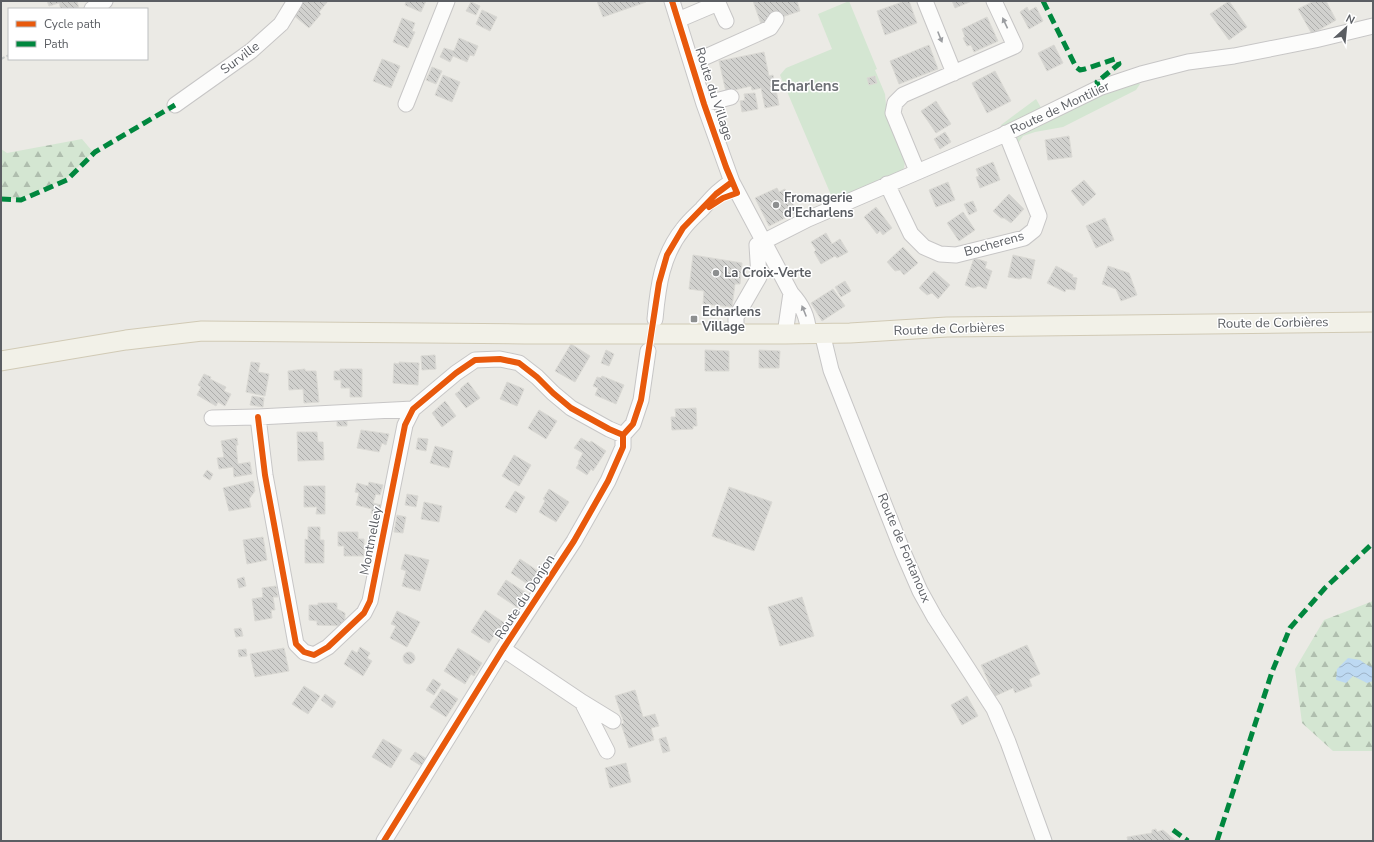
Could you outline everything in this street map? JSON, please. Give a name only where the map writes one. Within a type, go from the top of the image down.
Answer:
[{"type":"main road","name":"Route de Corbières","points":[[1,361],[126,340],[202,331],[525,334],[785,334],[962,327],[1373,322]]},
{"type":"street","points":[[94,8],[105,1]]},
{"type":"street","name":"Surville","points":[[175,105],[251,50],[281,24],[295,1]]},
{"type":"street","points":[[406,104],[447,1]]},
{"type":"street","name":"Route du Village","points":[[672,1],[704,104],[734,187],[791,293],[800,302],[807,320],[816,333]]},
{"type":"street","points":[[925,1],[954,73]]},
{"type":"street","points":[[917,171],[893,114],[895,103],[903,95],[1015,46],[994,1]]},
{"type":"street","points":[[678,20],[718,3],[726,21]]},
{"type":"street","points":[[692,63],[770,28],[776,19]]},
{"type":"street","name":"Route de Montilier","points":[[764,242],[808,219],[1006,133],[1094,90],[1141,74],[1188,62],[1234,56],[1315,40],[1373,26]]},
{"type":"street","points":[[704,104],[730,97]]},
{"type":"street","name":"Bocherens","points":[[887,184],[911,234],[924,247],[940,254],[956,254],[1024,238],[1034,230],[1039,216],[1006,133]]},
{"type":"street","points":[[655,319],[659,282],[667,255],[680,232],[697,214],[723,198],[734,187]]},
{"type":"street","points":[[736,334],[736,317],[759,277],[757,245],[764,242]]},
{"type":"street","points":[[785,334],[791,293]]},
{"type":"street","name":"Route de Fontanoux","points":[[816,333],[824,341],[831,370],[903,552],[920,591],[935,618],[994,709],[1008,742],[1044,841]]},
{"type":"street","name":"Route du Donjon","points":[[384,841],[503,649],[574,541],[608,481],[623,447],[623,435],[633,424],[641,400],[648,351]]},
{"type":"street","name":"Montmelley","points":[[258,417],[265,475],[296,644],[304,652],[314,654],[328,647],[364,614],[370,602],[405,425],[413,409],[456,373],[475,360],[500,359],[519,363],[538,377],[553,394],[574,410],[623,435]]},
{"type":"street","points":[[212,418],[413,409]]},
{"type":"street","name":"Route du Donjon","points":[[503,649],[613,721]]},
{"type":"street","name":"Route du Donjon","points":[[582,702],[607,751]]},
{"type":"green space","points":[[849,1],[877,69],[875,70],[885,94],[886,105],[906,156],[904,168],[897,176],[834,202],[780,75],[786,68],[832,49],[818,14]]},
{"type":"green space","points":[[1134,79],[1140,84],[1136,90],[1063,127],[1035,132],[1023,136],[1019,142],[1019,153],[1014,139],[1017,133]]},
{"type":"green space","points":[[1036,99],[1043,111],[1003,130],[1001,125]]},
{"type":"green space","points":[[82,139],[93,152],[66,179],[19,199],[1,198],[1,149],[7,153]]},
{"type":"green space","points":[[1373,601],[1373,751],[1333,751],[1302,723],[1295,669],[1324,620]]},
{"type":"water","points":[[1348,658],[1360,660],[1373,667],[1373,681],[1367,683],[1353,676],[1346,683],[1336,680],[1337,669]]},
{"type":"building","points":[[47,1],[77,1],[79,8],[61,8],[59,3],[49,6]]},
{"type":"building","points":[[302,1],[328,1],[319,12],[321,14],[309,28],[292,14]]},
{"type":"building","points":[[406,1],[426,1],[421,12],[405,5]]},
{"type":"building","points":[[597,1],[646,1],[646,2],[603,17]]},
{"type":"building","points":[[753,1],[797,1],[800,11],[761,24]]},
{"type":"building","points":[[909,1],[917,23],[885,35],[877,11]]},
{"type":"building","points":[[952,1],[972,1],[955,8]]},
{"type":"building","points":[[1229,1],[1247,27],[1229,40],[1210,14]]},
{"type":"building","points":[[1314,1],[1326,1],[1336,20],[1312,34],[1298,9]]},
{"type":"building","points":[[471,2],[480,6],[476,15],[466,11]]},
{"type":"building","points":[[1027,7],[1029,11],[1036,7],[1043,21],[1029,29],[1020,12]]},
{"type":"building","points":[[482,10],[497,17],[490,31],[476,24]]},
{"type":"building","points":[[987,17],[998,41],[974,52],[971,45],[967,46],[963,38],[965,37],[962,29]]},
{"type":"building","points":[[402,18],[415,23],[412,31],[415,32],[408,48],[393,42]]},
{"type":"building","points":[[459,38],[478,46],[474,56],[470,55],[467,62],[453,56],[450,62],[440,57],[444,48],[454,51]]},
{"type":"building","points":[[929,45],[938,69],[899,84],[890,61]]},
{"type":"building","points":[[1054,45],[1063,63],[1047,71],[1038,53]]},
{"type":"building","points":[[764,52],[769,76],[773,75],[779,105],[765,108],[761,88],[752,90],[751,86],[726,92],[719,61]]},
{"type":"building","points":[[382,59],[400,66],[391,88],[373,81]]},
{"type":"building","points":[[432,67],[442,71],[436,84],[426,80]]},
{"type":"building","points":[[995,71],[1011,101],[987,113],[972,83]]},
{"type":"building","points":[[443,75],[460,82],[452,102],[435,95]]},
{"type":"building","points":[[875,76],[877,83],[869,85],[867,78]]},
{"type":"building","points":[[755,93],[758,109],[742,112],[740,101],[745,100],[744,94]]},
{"type":"building","points":[[936,101],[951,124],[936,133],[921,111]]},
{"type":"building","points":[[945,132],[951,142],[940,149],[934,139]]},
{"type":"building","points":[[1069,136],[1072,157],[1048,160],[1045,140]]},
{"type":"building","points":[[993,162],[1000,180],[980,188],[976,177],[979,176],[976,169]]},
{"type":"building","points":[[1084,180],[1096,194],[1083,206],[1071,191]]},
{"type":"building","points":[[948,182],[955,200],[936,207],[929,190]]},
{"type":"building","name":"Fromagerie d'Echarlens","points":[[777,188],[779,192],[785,189],[797,212],[769,226],[755,198]]},
{"type":"building","points":[[1009,194],[1024,209],[1011,223],[1004,218],[1001,218],[993,211]]},
{"type":"building","points":[[973,201],[977,211],[969,215],[964,204]]},
{"type":"building","points":[[876,207],[892,228],[883,235],[880,231],[877,234],[864,217]]},
{"type":"building","points":[[963,212],[975,230],[959,241],[947,223]]},
{"type":"building","points":[[1105,218],[1114,240],[1096,248],[1086,226]]},
{"type":"building","points":[[826,233],[832,244],[840,239],[848,252],[837,258],[835,256],[821,264],[814,252],[816,250],[811,242]]},
{"type":"building","points":[[903,247],[918,263],[904,275],[900,270],[895,271],[887,262]]},
{"type":"building","name":"La Croix-Verte","points":[[693,255],[742,263],[740,284],[735,284],[732,307],[703,304],[704,291],[689,289]]},
{"type":"building","points":[[1013,255],[1035,260],[1031,279],[1024,277],[1019,279],[1008,277]]},
{"type":"building","points":[[974,258],[987,262],[985,268],[992,271],[986,289],[979,286],[973,288],[965,285]]},
{"type":"building","points":[[1056,266],[1073,275],[1072,277],[1077,278],[1075,290],[1066,289],[1065,292],[1047,283]]},
{"type":"building","points":[[1108,266],[1129,273],[1137,295],[1121,301],[1116,289],[1102,284]]},
{"type":"building","points":[[934,271],[950,285],[938,299],[932,293],[927,295],[919,288]]},
{"type":"building","points":[[845,281],[851,291],[841,297],[835,287]]},
{"type":"building","points":[[833,289],[845,306],[822,321],[811,303]]},
{"type":"building","points":[[571,344],[590,356],[575,382],[555,371]]},
{"type":"building","points":[[606,350],[614,354],[609,366],[601,363]]},
{"type":"building","points":[[705,350],[729,351],[729,371],[705,371]]},
{"type":"building","points":[[759,350],[780,351],[779,368],[759,368]]},
{"type":"building","points":[[435,355],[436,369],[422,370],[421,356]]},
{"type":"building","points":[[251,362],[260,363],[258,372],[269,374],[265,396],[246,392]]},
{"type":"building","points":[[399,362],[419,363],[418,385],[393,383],[394,363],[399,364]]},
{"type":"building","points":[[305,369],[305,371],[316,371],[319,402],[304,403],[303,389],[289,390],[288,371]]},
{"type":"building","points":[[340,369],[362,369],[362,397],[350,397],[350,388],[341,388],[341,380],[334,380],[334,371],[340,371]]},
{"type":"building","points":[[204,374],[211,377],[210,379],[226,387],[224,391],[231,394],[225,406],[218,402],[216,406],[197,395],[201,387],[198,385]]},
{"type":"building","points":[[602,376],[624,385],[616,404],[595,395],[598,388],[593,386],[597,377],[601,378]]},
{"type":"building","points":[[468,382],[480,398],[466,408],[455,394]]},
{"type":"building","points":[[507,382],[524,389],[517,406],[500,399]]},
{"type":"building","points":[[252,396],[264,398],[263,407],[250,405]]},
{"type":"building","points":[[445,401],[456,416],[442,427],[432,413]]},
{"type":"building","points":[[696,408],[697,426],[693,426],[693,429],[672,430],[671,417],[676,417],[675,409]]},
{"type":"building","points":[[539,410],[557,421],[546,439],[528,428]]},
{"type":"building","points":[[337,421],[347,421],[347,426],[337,426]]},
{"type":"building","points":[[361,430],[389,434],[386,445],[382,443],[379,452],[357,448]]},
{"type":"building","points":[[297,432],[317,432],[318,442],[323,442],[324,460],[298,461]]},
{"type":"building","points":[[237,438],[238,445],[236,445],[238,464],[250,462],[252,474],[234,477],[233,467],[219,469],[217,458],[224,457],[221,441]]},
{"type":"building","points":[[418,438],[428,439],[426,451],[416,449]]},
{"type":"building","points":[[581,438],[590,443],[591,441],[606,451],[593,471],[591,469],[587,475],[576,468],[583,453],[574,448]]},
{"type":"building","points":[[435,446],[453,451],[449,468],[430,463]]},
{"type":"building","points":[[514,455],[531,465],[519,486],[502,476]]},
{"type":"building","points":[[207,470],[213,474],[210,480],[203,476]]},
{"type":"building","points":[[253,481],[255,491],[249,499],[251,507],[229,511],[223,488]]},
{"type":"building","points":[[369,482],[383,485],[380,495],[376,494],[373,503],[381,505],[378,515],[371,513],[372,509],[356,505],[359,493],[355,492],[357,483],[368,486]]},
{"type":"building","points":[[304,486],[325,486],[325,514],[316,514],[317,507],[304,507]]},
{"type":"building","points":[[729,487],[772,502],[754,551],[712,536]]},
{"type":"building","points":[[549,489],[569,502],[556,522],[539,512],[545,501],[543,499]]},
{"type":"building","points":[[515,491],[525,497],[516,513],[505,507]]},
{"type":"building","points":[[407,494],[418,496],[416,507],[405,505]]},
{"type":"building","points":[[424,502],[442,506],[439,522],[421,519]]},
{"type":"building","points":[[397,515],[406,517],[403,533],[394,532]]},
{"type":"building","points":[[308,527],[320,527],[320,540],[324,540],[324,563],[305,563],[305,539],[308,540]]},
{"type":"building","points":[[338,532],[358,532],[358,539],[364,539],[364,556],[344,556],[344,546],[338,546]]},
{"type":"building","points":[[263,537],[267,560],[247,564],[243,540]]},
{"type":"building","points":[[405,554],[429,560],[420,591],[402,586],[406,571],[401,569]]},
{"type":"building","points":[[520,559],[541,573],[534,584],[531,581],[529,585],[511,573]]},
{"type":"building","points":[[244,577],[246,586],[239,588],[237,579]]},
{"type":"building","points":[[506,580],[525,592],[521,598],[524,599],[518,608],[497,594]]},
{"type":"building","points":[[276,586],[278,597],[273,597],[275,610],[271,610],[272,618],[255,621],[252,599],[263,597],[262,588]]},
{"type":"building","points":[[802,597],[814,636],[780,646],[768,607]]},
{"type":"building","points":[[318,603],[337,603],[337,609],[345,613],[345,626],[317,625],[317,621],[309,620],[309,605],[318,605]]},
{"type":"building","points":[[485,610],[506,624],[499,635],[496,633],[489,643],[471,632]]},
{"type":"building","points":[[397,611],[420,622],[407,647],[390,638],[396,626],[391,624]]},
{"type":"building","points":[[241,628],[243,636],[236,637],[234,629]]},
{"type":"building","points":[[1027,645],[1040,674],[1029,679],[1032,686],[1015,693],[1013,688],[995,696],[981,665]]},
{"type":"building","points":[[360,647],[370,653],[367,658],[372,661],[363,676],[344,664],[352,650],[357,653]]},
{"type":"building","points":[[284,648],[289,671],[255,677],[250,654]]},
{"type":"building","points":[[458,648],[482,663],[474,676],[471,674],[465,684],[444,671]]},
{"type":"building","points":[[246,649],[247,656],[239,657],[238,650]]},
{"type":"building","points":[[409,652],[413,654],[415,658],[413,662],[409,664],[405,662],[403,658],[405,654]]},
{"type":"building","points":[[433,679],[441,684],[434,695],[426,690]]},
{"type":"building","points":[[304,686],[320,696],[308,714],[292,704]]},
{"type":"building","points":[[442,689],[458,699],[446,717],[430,707]]},
{"type":"building","points":[[635,690],[643,717],[655,714],[659,726],[651,728],[654,740],[629,748],[621,724],[624,723],[615,696]]},
{"type":"building","points":[[325,694],[336,702],[332,708],[321,700]]},
{"type":"building","points":[[967,696],[978,716],[962,725],[951,705]]},
{"type":"building","points":[[666,737],[670,751],[663,753],[659,739]]},
{"type":"building","points":[[383,739],[402,750],[391,768],[372,757]]},
{"type":"building","points":[[415,752],[427,759],[423,767],[410,759]]},
{"type":"building","points":[[626,763],[631,782],[610,788],[605,768]]},
{"type":"building","points":[[1156,829],[1157,832],[1163,830],[1176,841],[1128,841],[1127,837],[1152,833],[1152,830]]},
{"type":"marked path","points":[[1043,1],[1076,67],[1080,70],[1115,59],[1118,61],[1119,64],[1097,82],[1099,88]]},
{"type":"marked path","points":[[1,199],[21,200],[67,180],[95,152],[175,105]]},
{"type":"marked path","points":[[1217,841],[1272,672],[1290,628],[1325,588],[1373,543]]},
{"type":"marked path","points":[[1173,830],[1188,841]]},
{"type":"cycle path","points":[[672,1],[704,104],[726,167],[737,193],[723,198],[709,207]]},
{"type":"cycle path","points":[[384,841],[503,649],[574,541],[608,481],[623,447],[623,435],[633,424],[641,400],[659,283],[667,255],[683,228],[716,194],[732,182]]},
{"type":"cycle path","points":[[258,417],[265,475],[296,644],[304,652],[314,655],[328,647],[364,613],[370,601],[405,425],[413,409],[456,373],[475,360],[500,359],[519,363],[571,408],[623,435]]},
{"type":"place","name":"Fromagerie d'Echarlens","points":[[776,205]]},
{"type":"place","name":"La Croix-Verte","points":[[716,273]]},
{"type":"place","name":"Echarlens Village","points":[[694,319]]},
{"type":"district","name":"Echarlens","points":[[805,86]]}]
